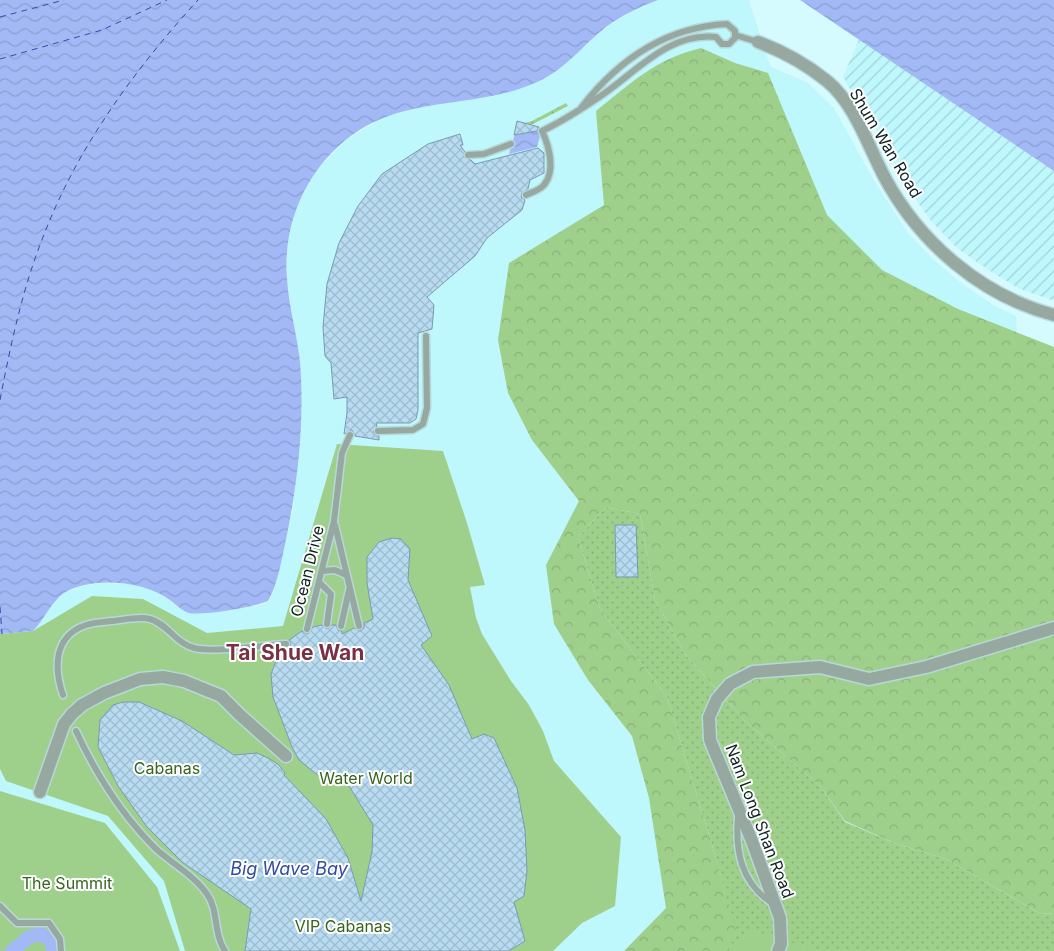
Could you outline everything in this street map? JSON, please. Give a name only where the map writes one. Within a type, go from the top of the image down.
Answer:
[{"type":"street","name":"Shum Wan Road","points":[[758,42],[799,62],[827,81],[842,96],[892,189],[924,233],[961,269],[1004,296],[1054,315]]},
{"type":"street","name":"Nam Long Shan Road","points":[[778,951],[781,944],[780,918],[739,809],[710,740],[709,717],[717,699],[730,684],[753,672],[820,667],[869,679],[926,667],[1054,628]]},
{"type":"street","points":[[40,792],[64,724],[72,714],[82,705],[104,693],[140,679],[163,677],[184,680],[221,696],[286,756]]},
{"type":"lane","points":[[581,108],[596,88],[645,48],[686,30],[721,26],[731,26],[735,35],[732,42],[726,44],[720,42],[716,37],[716,30],[721,26]]},
{"type":"lane","points":[[735,35],[758,42]]},
{"type":"lane","points":[[526,195],[544,186],[548,177],[550,160],[548,143],[542,131],[603,94],[658,52],[685,41],[716,37]]},
{"type":"lane","points":[[468,155],[484,154],[511,144]]},
{"type":"lane","points":[[378,431],[414,430],[422,424],[426,408],[426,336]]},
{"type":"lane","name":"Ocean Drive","points":[[307,629],[334,521],[342,453],[350,435]]},
{"type":"lane","name":"Ocean Drive","points":[[334,521],[359,626]]},
{"type":"lane","points":[[322,571],[335,570],[346,575]]},
{"type":"lane","points":[[319,582],[331,594],[326,624]]},
{"type":"lane","points":[[341,626],[349,589]]},
{"type":"lane","points":[[63,696],[56,671],[60,648],[71,633],[87,624],[149,618],[162,625],[179,642],[201,649],[286,644]]},
{"type":"lane","points":[[76,731],[98,774],[124,814],[155,848],[207,894],[214,910],[217,934],[225,951]]},
{"type":"lane","points":[[739,809],[738,852],[744,874],[752,887],[775,905]]},
{"type":"lane","points":[[0,906],[16,923],[49,923],[60,938],[60,951]]},
{"type":"shaded area","points":[[658,0],[749,0],[770,66],[808,83],[834,108],[873,179],[908,233],[934,260],[960,282],[993,305],[1016,316],[1036,613],[814,951],[0,951],[0,634],[33,631],[52,605],[64,593],[83,586],[101,583],[129,584],[148,589],[167,598],[179,608],[223,611],[261,605],[269,601],[273,593],[293,509],[301,409],[300,362],[287,280],[287,245],[295,211],[310,180],[346,140],[377,121],[404,109],[510,92],[539,81],[564,65],[605,28],[632,10]]},
{"type":"shaded area","points":[[859,39],[1054,171],[1054,301],[1018,288],[987,269],[957,248],[931,221],[908,189],[868,113],[855,97],[843,77]]},
{"type":"green space","points":[[701,48],[735,63],[768,73],[827,215],[882,270],[958,309],[1054,347],[1054,914],[1039,913],[946,859],[894,843],[845,821],[821,787],[745,721],[685,654],[655,600],[640,514],[606,507],[578,537],[600,609],[667,697],[736,931],[729,951],[624,951],[666,908],[649,798],[632,736],[588,680],[554,624],[546,565],[579,501],[532,440],[508,393],[498,340],[509,263],[604,205],[596,111],[657,65]]},
{"type":"green space","points":[[566,103],[568,106],[519,129],[518,125],[532,121]]},
{"type":"green space","name":"Water World","points":[[337,444],[443,451],[485,585],[470,587],[476,618],[482,634],[511,681],[529,705],[543,731],[554,761],[621,837],[615,906],[582,923],[553,951],[185,951],[164,881],[108,816],[6,781],[0,769],[0,634],[33,631],[92,596],[143,599],[207,633],[283,626]]},
{"type":"green space","points":[[606,507],[640,514],[655,600],[685,654],[745,721],[821,787],[845,822],[894,843],[946,859],[1039,913],[1054,914],[1054,951],[729,951],[735,931],[716,858],[667,697],[600,609],[578,537]]},
{"type":"green space","name":"The Summit","points":[[0,791],[105,823],[157,887],[180,951],[0,951]]},
{"type":"green space","points":[[752,931],[814,949],[814,951],[731,951]]},
{"type":"water","points":[[0,0],[658,0],[644,5],[612,23],[566,64],[537,82],[493,96],[403,111],[361,129],[343,142],[314,175],[303,194],[289,235],[287,279],[300,362],[301,432],[289,527],[278,576],[268,601],[252,606],[196,614],[183,610],[156,592],[130,584],[88,584],[75,588],[59,597],[33,631],[0,634]]},
{"type":"water","points":[[800,0],[1054,0],[1054,171]]},
{"type":"water","points":[[518,123],[542,129],[537,147],[509,154]]},
{"type":"building","points":[[517,121],[539,127],[537,131],[514,135]]},
{"type":"building","points":[[460,134],[463,145],[460,145],[465,152],[464,157],[475,164],[538,148],[544,153],[544,173],[530,180],[528,189],[522,193],[521,197],[525,200],[522,210],[487,238],[475,256],[427,297],[434,305],[432,329],[418,333],[418,410],[416,419],[410,423],[376,423],[377,426],[373,432],[379,436],[379,440],[355,436],[352,430],[344,434],[347,397],[334,399],[331,363],[325,356],[323,327],[327,284],[339,243],[358,206],[382,174],[428,144]]},
{"type":"building","points":[[615,525],[636,525],[638,577],[616,577]]},
{"type":"building","points":[[392,538],[401,539],[410,549],[408,580],[432,636],[421,645],[449,685],[472,739],[484,734],[494,738],[517,788],[525,830],[527,871],[524,896],[514,902],[525,941],[509,951],[245,951],[251,909],[182,862],[147,827],[118,786],[98,747],[100,720],[113,705],[123,702],[139,702],[182,721],[234,755],[257,753],[278,764],[285,773],[284,775],[326,819],[348,858],[361,901],[372,852],[373,825],[349,786],[320,777],[299,760],[292,747],[273,697],[271,674],[280,651],[289,648],[291,644],[289,640],[302,631],[308,634],[313,627],[322,625],[327,629],[332,625],[336,625],[338,630],[342,631],[342,634],[354,628],[360,631],[364,628],[364,623],[373,619],[367,583],[367,557],[379,542]]},
{"type":"waterway","points":[[12,951],[29,937],[40,934],[51,940],[53,951]]},
{"type":"ferry route","points":[[0,17],[64,0]]},
{"type":"ferry route","points":[[0,59],[102,30],[167,0]]},
{"type":"ferry route","points":[[0,400],[13,336],[30,273],[59,200],[92,138],[131,80],[198,0]]},
{"type":"ferry route","points":[[0,607],[2,634]]},
{"type":"district","name":"Tai Shue Wan","points":[[295,653]]},
{"type":"park label","name":"Cabanas","points":[[167,768]]},
{"type":"park label","name":"VIP Cabanas","points":[[343,926]]},
{"type":"water label","name":"Big Wave Bay","points":[[289,869]]}]
